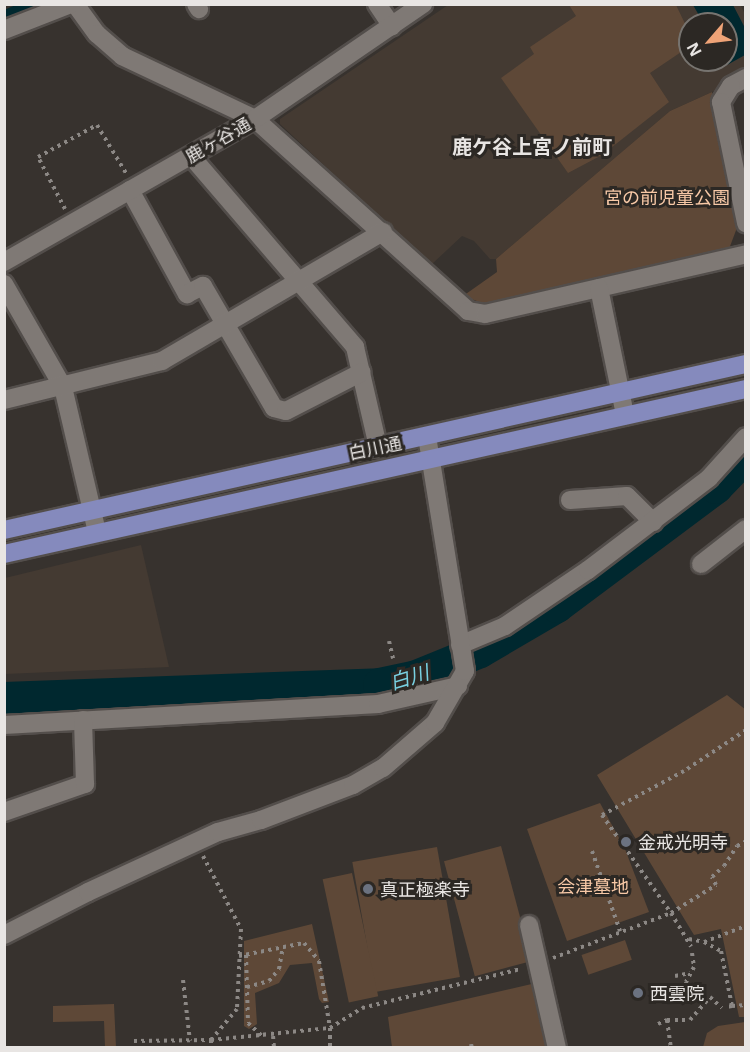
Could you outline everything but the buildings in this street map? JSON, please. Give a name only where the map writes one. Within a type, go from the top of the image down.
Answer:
[{"type":"main road","name":"白川通","points":[[4,530],[746,364]]},
{"type":"main road","name":"白川通","points":[[4,554],[746,389]]},
{"type":"street","points":[[4,30],[73,4],[102,40],[122,56],[255,119],[383,232],[442,291],[477,314],[746,254]]},
{"type":"street","points":[[377,4],[392,26]]},
{"type":"street","name":"鹿ヶ谷通","points":[[4,262],[255,119],[423,4]]},
{"type":"street","points":[[746,78],[731,86],[721,102],[746,223]]},
{"type":"street","points":[[191,156],[347,335],[362,372],[378,447]]},
{"type":"street","points":[[132,189],[187,294],[204,286],[274,408],[281,412],[362,372]]},
{"type":"street","points":[[4,400],[162,361],[227,327],[383,232]]},
{"type":"street","points":[[4,284],[63,387],[97,532]]},
{"type":"street","points":[[599,288],[625,415]]},
{"type":"street","points":[[4,935],[196,842],[353,785],[383,768],[428,732],[461,679],[461,648],[427,436]]},
{"type":"street","points":[[461,648],[505,626],[653,522],[710,478],[746,437]]},
{"type":"street","points":[[570,500],[627,496],[653,522]]},
{"type":"street","points":[[701,564],[746,529]]},
{"type":"street","points":[[4,725],[378,704],[461,679]]},
{"type":"street","points":[[4,812],[85,784],[83,720]]},
{"type":"street","points":[[529,926],[540,965],[557,1047]]},
{"type":"path","points":[[73,223],[38,157],[97,125],[132,189]]},
{"type":"path","points":[[389,641],[393,659]]},
{"type":"path","points":[[691,946],[689,939],[602,815],[684,771],[746,730]]},
{"type":"path","points":[[196,842],[241,929],[237,1009],[211,1040],[211,1047]]},
{"type":"path","points":[[540,965],[620,931],[671,913],[716,885],[712,877],[724,866],[737,846],[746,842]]},
{"type":"path","points":[[592,852],[620,931]]},
{"type":"path","points":[[704,942],[746,926]]},
{"type":"path","points":[[689,939],[704,942],[721,951],[732,1006]]},
{"type":"path","points":[[239,956],[304,943],[319,961],[330,1028],[330,1047]]},
{"type":"path","points":[[247,987],[269,981],[279,969],[283,947]]},
{"type":"path","points":[[692,953],[694,967],[686,982],[687,993],[703,1003]]},
{"type":"path","points":[[246,955],[248,1023],[263,1037]]},
{"type":"path","points":[[675,976],[690,973],[694,967]]},
{"type":"path","points":[[134,1041],[263,1037],[330,1028],[362,1008],[505,973]]},
{"type":"path","points":[[183,980],[190,1041]]},
{"type":"path","points":[[658,1024],[667,1020],[690,1020],[710,997],[724,1007],[746,1005]]},
{"type":"path","points":[[667,1020],[671,1047]]},
{"type":"path","points":[[273,1036],[274,1047]]},
{"type":"shaded area","points":[[740,4],[745,14],[745,71],[723,87],[670,111],[496,259],[490,259],[474,241],[462,236],[431,265],[280,124],[280,119],[448,5]]},
{"type":"shaded area","points":[[141,545],[169,667],[5,674],[5,578]]},
{"type":"green space","points":[[569,5],[676,5],[679,12],[678,54],[650,73],[669,102],[602,155],[568,173],[501,78],[534,54],[530,47],[576,16]]},
{"type":"green space","name":"宮の前児童公園","points":[[712,92],[738,225],[729,249],[485,304],[463,296],[497,272],[496,259],[670,111]]},
{"type":"green space","points":[[727,695],[746,710],[746,1017],[739,1017],[721,929],[694,935],[597,775]]},
{"type":"green space","name":"会津墓地","points":[[600,803],[625,849],[649,912],[567,941],[527,829]]},
{"type":"green space","points":[[501,846],[532,961],[475,976],[444,861]]},
{"type":"green space","points":[[437,847],[460,977],[375,992],[352,862]]},
{"type":"green space","points":[[352,873],[378,996],[349,1002],[323,879]]},
{"type":"green space","points":[[312,924],[329,1002],[322,1003],[319,999],[312,963],[290,965],[279,983],[255,993],[257,1024],[249,1029],[244,1026],[244,941]]},
{"type":"green space","points":[[625,940],[632,960],[588,975],[582,955]]},
{"type":"green space","points":[[536,983],[550,1047],[392,1047],[388,1017]]},
{"type":"green space","points":[[114,1004],[116,1047],[105,1047],[104,1021],[53,1022],[53,1006]]},
{"type":"green space","points":[[745,1022],[745,1047],[703,1047],[707,1033],[718,1026]]},
{"type":"water","points":[[693,5],[733,5],[737,12],[697,12]]},
{"type":"water","points":[[738,15],[745,28],[745,55],[738,59]]},
{"type":"waterway","points":[[4,21],[43,4]]},
{"type":"waterway","name":"白川","points":[[4,699],[380,685],[414,678],[480,651],[557,606],[716,487],[746,456]]},
{"type":"place","name":"金戒光明寺","points":[[626,842]]},
{"type":"place","name":"真正極楽寺","points":[[368,889]]},
{"type":"place","name":"西雲院","points":[[638,993]]},
{"type":"district","name":"鹿ケ谷上宮ノ前町","points":[[532,146]]}]
